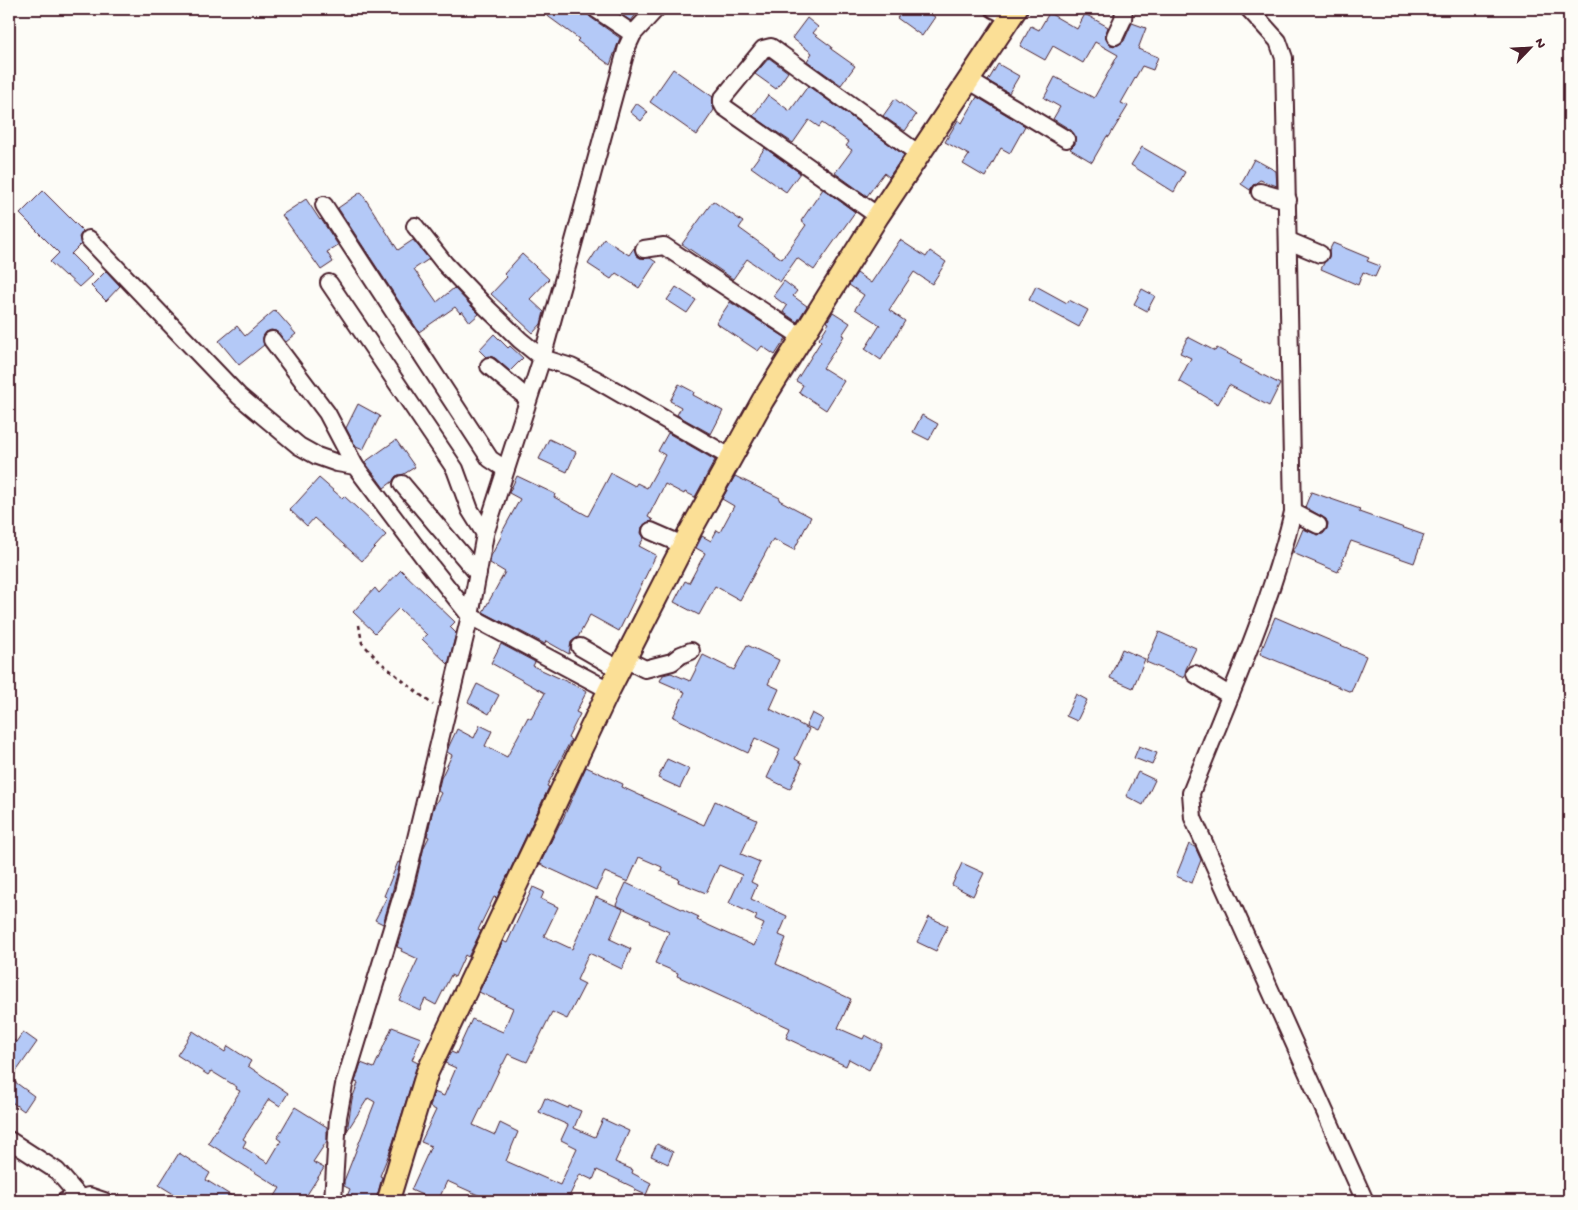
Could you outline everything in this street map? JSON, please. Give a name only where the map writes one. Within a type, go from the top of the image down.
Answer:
[{"type":"main road","points":[[393,1199],[427,1073],[609,690],[683,545],[763,400],[878,216],[968,80],[1007,12]]},
{"type":"street","points":[[596,9],[633,34]]},
{"type":"street","points":[[333,1201],[338,1117],[344,1086],[403,892],[470,616],[485,534],[542,358],[627,47],[633,34],[656,9]]},
{"type":"street","points":[[1115,36],[1123,19],[1124,9]]},
{"type":"street","points":[[1248,9],[1278,42],[1283,52],[1289,241],[1293,512],[1283,554],[1191,793],[1192,818],[1365,1201]]},
{"type":"street","points":[[878,216],[724,107],[722,99],[763,49],[771,47],[919,154]]},
{"type":"street","points":[[968,80],[1066,139]]},
{"type":"street","points":[[1260,192],[1288,200]]},
{"type":"street","points":[[324,205],[490,459],[505,469]]},
{"type":"street","points":[[415,226],[445,264],[486,307],[520,340],[542,358],[571,367],[595,379],[730,457]]},
{"type":"street","points":[[89,239],[239,396],[299,446],[317,456],[337,463],[355,466]]},
{"type":"street","points":[[1289,241],[1320,254]]},
{"type":"street","points":[[644,249],[664,246],[802,338]]},
{"type":"street","points":[[329,283],[455,469],[470,510],[485,534]]},
{"type":"street","points":[[272,340],[327,413],[355,466],[470,616],[609,690]]},
{"type":"street","points":[[489,366],[528,399]]},
{"type":"street","points":[[402,484],[478,574]]},
{"type":"street","points":[[1293,512],[1318,526]]},
{"type":"street","points":[[651,531],[683,545]]},
{"type":"street","points":[[580,647],[623,664],[645,669],[672,662],[681,655],[691,651]]},
{"type":"street","points":[[1195,674],[1229,695]]},
{"type":"street","points":[[9,1140],[56,1171],[72,1200],[89,1196],[104,1201]]},
{"type":"path","points":[[359,625],[362,644],[380,662],[446,716]]},
{"type":"building","points":[[538,9],[586,9],[590,17],[620,38],[610,65],[577,41],[579,39]]},
{"type":"building","points":[[613,9],[640,9],[631,21]]},
{"type":"building","points":[[904,9],[923,9],[935,17],[922,36],[897,18]]},
{"type":"building","points":[[1049,13],[1077,29],[1085,14],[1108,27],[1105,36],[1110,45],[1115,46],[1124,41],[1132,23],[1146,28],[1138,49],[1158,57],[1153,70],[1142,66],[1121,103],[1128,106],[1092,162],[1070,149],[1075,144],[1075,135],[1071,130],[1053,119],[1060,107],[1044,98],[1055,77],[1094,98],[1118,55],[1095,42],[1083,63],[1053,46],[1045,60],[1020,46],[1031,26],[1039,30]]},
{"type":"building","points":[[807,18],[818,27],[813,33],[855,66],[841,85],[807,61],[812,53],[792,38]]},
{"type":"building","points":[[769,58],[788,72],[776,89],[755,74]]},
{"type":"building","points":[[998,64],[1019,76],[1009,93],[988,81]]},
{"type":"building","points":[[673,69],[713,97],[714,110],[697,135],[650,102]]},
{"type":"building","points":[[808,86],[904,155],[889,177],[884,173],[867,196],[835,173],[852,150],[846,146],[849,142],[822,123],[819,127],[809,120],[793,143],[753,116],[768,95],[790,111]]},
{"type":"building","points":[[977,97],[1025,126],[1010,153],[1001,148],[985,177],[963,164],[969,155],[945,142],[958,120],[962,123]]},
{"type":"building","points":[[895,99],[916,115],[905,131],[883,116]]},
{"type":"building","points":[[636,103],[648,112],[641,121],[630,112]]},
{"type":"building","points":[[1142,147],[1185,172],[1174,192],[1131,165]]},
{"type":"building","points":[[765,148],[800,173],[786,192],[751,167]]},
{"type":"building","points":[[1254,159],[1276,171],[1277,186],[1260,180],[1250,190],[1241,184]]},
{"type":"building","points":[[823,189],[855,212],[814,270],[797,258],[780,282],[747,259],[733,279],[682,244],[713,201],[743,222],[739,228],[782,259],[806,225],[801,221]]},
{"type":"building","points":[[43,191],[83,231],[79,237],[81,244],[71,254],[92,275],[79,287],[50,262],[59,253],[20,214]]},
{"type":"building","points":[[361,192],[398,250],[413,240],[429,259],[414,269],[437,302],[454,288],[479,314],[470,322],[462,311],[460,313],[455,307],[419,332],[338,208]]},
{"type":"building","points":[[306,199],[338,245],[327,252],[333,262],[321,270],[282,215]]},
{"type":"building","points":[[604,239],[629,255],[634,248],[636,255],[640,258],[650,258],[656,262],[639,288],[616,273],[611,279],[588,264]]},
{"type":"building","points":[[900,240],[926,257],[930,251],[946,262],[932,284],[914,272],[889,310],[905,321],[881,360],[865,349],[880,325],[855,309],[864,295],[849,285],[857,273],[871,283]]},
{"type":"building","points":[[1333,243],[1369,258],[1367,261],[1380,266],[1375,277],[1363,272],[1358,285],[1321,269],[1329,257],[1329,251]]},
{"type":"building","points":[[522,254],[549,279],[530,299],[544,312],[541,324],[533,333],[491,294],[507,277],[504,274]]},
{"type":"building","points":[[106,271],[120,286],[106,301],[91,286]]},
{"type":"building","points":[[784,281],[797,291],[793,296],[807,306],[797,322],[783,312],[787,306],[773,296]]},
{"type":"building","points":[[1036,286],[1067,303],[1069,300],[1088,310],[1079,327],[1029,300]]},
{"type":"building","points":[[676,287],[696,300],[687,313],[667,300]]},
{"type":"building","points":[[1142,289],[1155,296],[1147,311],[1134,304]]},
{"type":"building","points":[[730,302],[786,338],[775,355],[762,346],[758,351],[716,323]]},
{"type":"building","points":[[275,310],[296,334],[286,342],[276,331],[266,332],[263,337],[264,345],[239,365],[219,341],[237,326],[245,336]]},
{"type":"building","points":[[833,312],[850,323],[842,335],[844,336],[823,368],[844,381],[826,410],[799,392],[803,385],[796,381],[821,341],[819,339],[829,323],[827,322]]},
{"type":"building","points":[[494,334],[508,348],[510,346],[523,358],[510,371],[495,358],[486,357],[479,350]]},
{"type":"building","points":[[1188,337],[1215,351],[1217,348],[1242,361],[1240,363],[1280,384],[1269,406],[1229,385],[1218,404],[1179,381],[1191,358],[1180,353]]},
{"type":"building","points":[[679,384],[694,392],[693,395],[723,411],[711,434],[677,415],[681,407],[670,401]]},
{"type":"building","points":[[358,404],[380,416],[363,450],[356,447],[346,428]]},
{"type":"building","points":[[922,415],[938,424],[929,440],[913,432]]},
{"type":"building","points":[[668,433],[715,460],[695,497],[685,492],[684,494],[665,484],[648,517],[653,520],[642,527],[641,533],[644,538],[639,546],[656,555],[619,631],[590,615],[578,637],[571,642],[569,654],[546,641],[545,644],[483,612],[505,572],[490,563],[491,556],[501,534],[520,499],[509,493],[517,476],[555,494],[554,497],[588,516],[611,473],[635,486],[637,483],[647,488],[665,455],[658,451]]},
{"type":"building","points":[[549,439],[576,452],[567,472],[539,459]]},
{"type":"building","points":[[396,440],[415,467],[404,474],[396,476],[384,488],[365,462]]},
{"type":"building","points":[[735,476],[780,498],[779,500],[811,517],[794,550],[773,539],[740,600],[715,586],[699,615],[674,602],[685,581],[689,583],[705,553],[696,548],[702,536],[711,541],[717,530],[720,532],[734,506],[722,499]]},
{"type":"building","points":[[319,478],[342,498],[344,496],[386,535],[362,561],[314,518],[307,526],[290,510]]},
{"type":"building","points":[[1311,492],[1360,509],[1359,512],[1424,535],[1414,563],[1351,541],[1338,572],[1293,553],[1303,529],[1318,535],[1323,534],[1327,529],[1326,519],[1305,507]]},
{"type":"building","points":[[401,570],[455,622],[450,627],[456,633],[448,664],[422,639],[427,635],[399,608],[375,633],[353,612],[375,588],[379,593]]},
{"type":"building","points":[[1275,617],[1366,656],[1351,692],[1260,654]]},
{"type":"building","points":[[1159,632],[1196,648],[1184,678],[1146,662]]},
{"type":"building","points":[[501,644],[535,662],[533,666],[587,691],[576,712],[580,714],[568,738],[571,740],[547,786],[549,787],[497,898],[494,897],[478,930],[481,931],[468,957],[465,955],[455,977],[451,975],[436,1005],[425,999],[420,1010],[399,1000],[418,959],[397,947],[413,895],[424,847],[429,837],[427,836],[433,809],[441,793],[438,791],[441,778],[452,755],[447,752],[449,746],[457,729],[474,738],[480,725],[492,731],[485,746],[507,757],[528,717],[531,719],[545,693],[491,663]]},
{"type":"building","points":[[747,645],[779,660],[768,684],[779,689],[770,709],[809,729],[795,759],[802,763],[790,789],[767,778],[780,750],[755,738],[748,753],[673,717],[685,692],[660,681],[663,675],[671,673],[690,681],[703,655],[734,670]]},
{"type":"building","points":[[1122,649],[1145,659],[1133,688],[1110,678]]},
{"type":"building","points":[[477,684],[499,695],[489,714],[468,702]]},
{"type":"building","points":[[1076,694],[1087,700],[1077,721],[1066,716]]},
{"type":"building","points":[[812,713],[823,719],[817,731],[806,726]]},
{"type":"building","points":[[1139,746],[1157,753],[1152,765],[1134,758]]},
{"type":"building","points":[[667,759],[689,769],[680,788],[658,778]]},
{"type":"building","points":[[586,767],[623,784],[622,787],[704,825],[715,801],[757,820],[741,854],[760,862],[751,882],[757,885],[751,899],[787,916],[779,935],[786,938],[776,964],[851,999],[838,1028],[863,1039],[865,1035],[882,1044],[869,1070],[849,1059],[846,1066],[786,1038],[790,1028],[677,976],[678,973],[655,963],[669,932],[616,905],[626,883],[699,917],[697,920],[754,946],[764,924],[755,920],[757,916],[729,903],[742,875],[719,865],[706,893],[678,882],[679,879],[661,871],[662,867],[639,857],[628,882],[605,872],[596,890],[540,864]]},
{"type":"building","points":[[1138,772],[1155,780],[1143,805],[1126,796]]},
{"type":"building","points":[[1189,844],[1195,847],[1201,860],[1192,883],[1176,876]]},
{"type":"building","points":[[398,862],[400,863],[383,924],[375,920],[387,897],[384,896]]},
{"type":"building","points":[[962,863],[984,873],[973,896],[952,885]]},
{"type":"building","points":[[533,887],[544,892],[541,899],[558,907],[544,936],[572,949],[596,897],[623,909],[610,939],[631,949],[622,969],[589,953],[577,980],[585,984],[567,1019],[552,1012],[527,1062],[508,1054],[473,1125],[495,1135],[500,1123],[518,1132],[506,1161],[560,1185],[577,1148],[561,1140],[568,1125],[539,1112],[545,1098],[568,1108],[569,1106],[581,1111],[574,1128],[595,1137],[603,1119],[629,1131],[615,1162],[633,1170],[632,1173],[651,1183],[646,1195],[597,1170],[593,1180],[580,1174],[567,1201],[483,1201],[485,1198],[447,1181],[438,1201],[436,1201],[411,1190],[431,1146],[421,1142],[436,1110],[430,1107],[434,1092],[444,1096],[456,1068],[445,1063],[451,1052],[456,1054],[472,1019],[503,1032],[513,1008],[479,992],[503,941],[507,943]]},
{"type":"building","points":[[929,917],[948,926],[936,951],[917,942]]},
{"type":"building","points":[[392,1027],[421,1038],[412,1060],[418,1063],[392,1146],[380,1176],[382,1177],[376,1201],[345,1201],[350,1189],[344,1186],[344,1181],[375,1102],[368,1098],[347,1131],[352,1099],[358,1083],[355,1082],[361,1063],[374,1068]]},
{"type":"building","points":[[193,1031],[225,1052],[228,1046],[251,1061],[248,1066],[288,1093],[280,1106],[269,1099],[243,1139],[246,1141],[243,1147],[268,1163],[281,1141],[277,1138],[295,1107],[327,1127],[327,1141],[313,1162],[324,1168],[303,1201],[272,1201],[280,1188],[208,1143],[240,1091],[236,1089],[237,1087],[211,1071],[208,1075],[177,1055]]},
{"type":"building","points":[[23,1032],[37,1042],[11,1079],[34,1096],[24,1111],[9,1100],[9,1036],[16,1042]]},
{"type":"building","points":[[657,1144],[673,1152],[668,1164],[651,1156]]},
{"type":"building","points":[[179,1153],[210,1173],[206,1180],[240,1201],[185,1201],[159,1185]]}]
